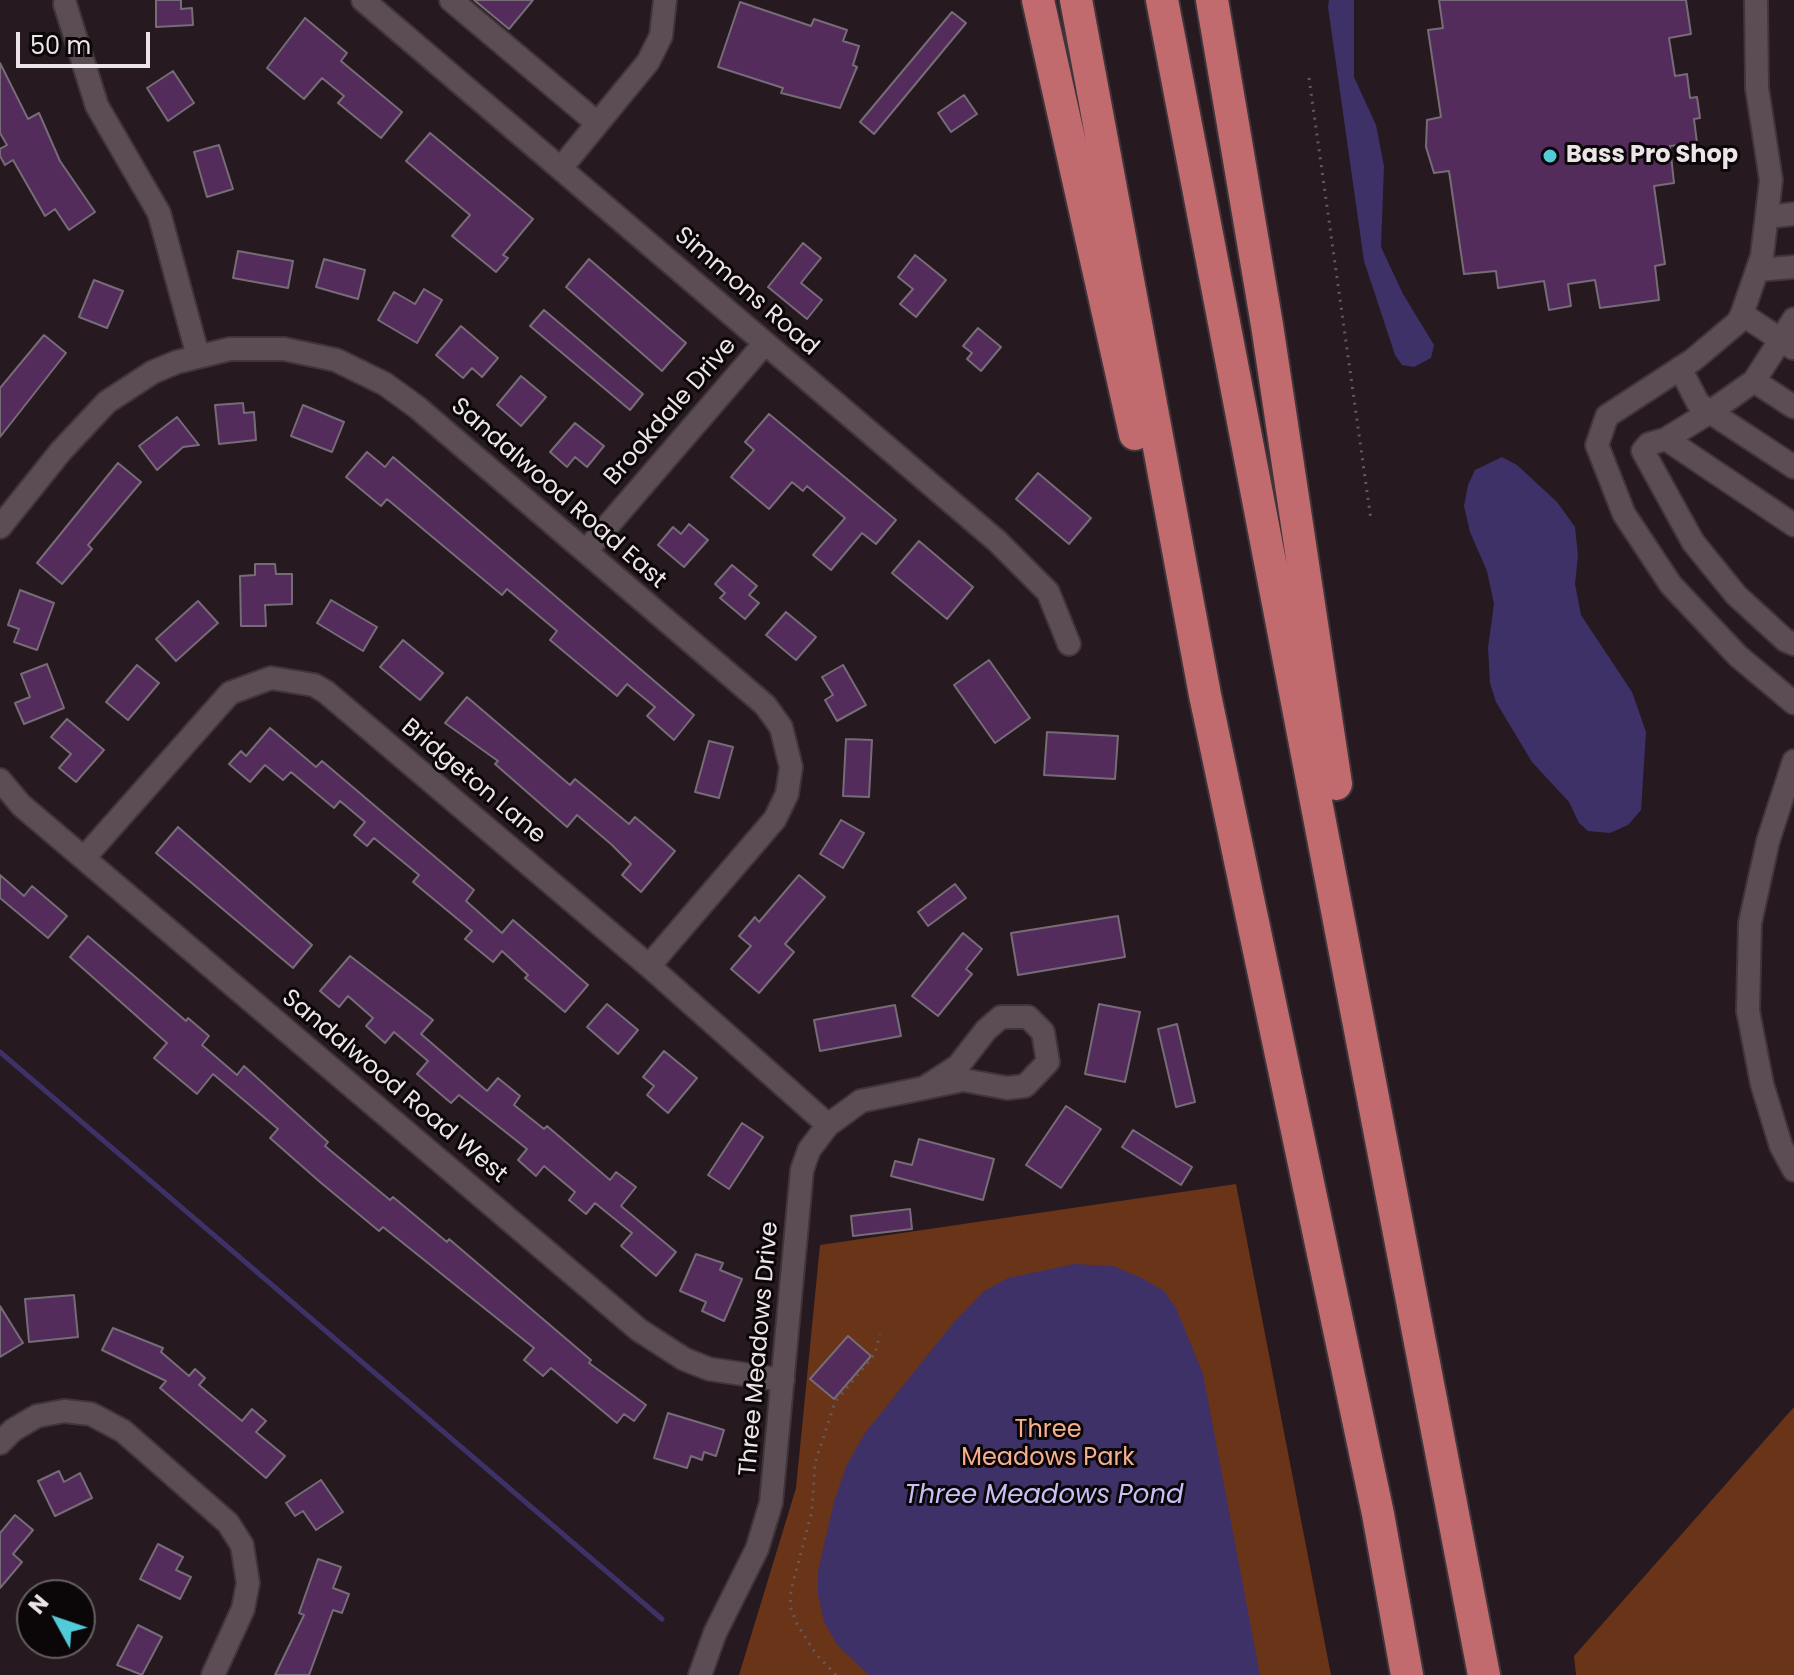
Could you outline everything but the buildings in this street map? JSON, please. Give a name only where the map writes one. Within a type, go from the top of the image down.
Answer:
[{"type":"highway","points":[[1038,0],[1182,642],[1205,695]]},
{"type":"highway","points":[[1076,0],[1205,695],[1378,1514],[1407,1675]]},
{"type":"highway","points":[[1162,0],[1351,970],[1484,1675]]},
{"type":"highway","points":[[1212,0],[1267,325],[1333,765],[1348,872],[1351,970]]},
{"type":"street","name":"Simmons Road","points":[[363,0],[997,541],[1048,592],[1069,644]]},
{"type":"street","points":[[451,0],[597,123]]},
{"type":"street","points":[[561,168],[655,49],[664,22],[665,0]]},
{"type":"street","points":[[1756,0],[1757,88],[1771,180],[1757,270],[1742,314],[1738,322],[1680,368],[1607,416],[1597,445],[1624,514],[1671,585],[1738,656],[1794,703]]},
{"type":"street","points":[[65,4],[97,106],[159,213],[198,356]]},
{"type":"street","points":[[1767,217],[1794,214]]},
{"type":"street","points":[[1757,270],[1794,267]]},
{"type":"street","points":[[1742,314],[1788,345]]},
{"type":"street","points":[[1794,319],[1788,345],[1754,381],[1710,412],[1666,439],[1649,444],[1643,451],[1675,513],[1736,595],[1785,640],[1794,644]]},
{"type":"street","name":"Brookdale Drive","points":[[586,551],[765,343]]},
{"type":"street","name":"Sandalwood Road East","points":[[0,527],[107,402],[153,372],[198,356],[230,349],[284,349],[336,360],[361,371],[418,408],[765,705],[781,727],[790,753],[790,781],[775,819],[649,966]]},
{"type":"street","points":[[1680,368],[1698,403],[1794,467]]},
{"type":"street","points":[[1754,381],[1794,407]]},
{"type":"street","points":[[1666,439],[1794,525]]},
{"type":"street","name":"Bridgeton Lane","points":[[84,858],[219,702],[257,680],[300,680],[326,692],[649,966],[828,1125]]},
{"type":"street","points":[[1794,761],[1768,841],[1750,923],[1748,1011],[1762,1084],[1781,1146],[1794,1170]]},
{"type":"street","name":"Sandalwood Road West","points":[[0,780],[21,805],[639,1330],[684,1359],[709,1369],[783,1380]]},
{"type":"street","name":"Three Meadows Drive","points":[[700,1675],[715,1633],[762,1537],[777,1463],[802,1170],[809,1150],[828,1125],[861,1101],[972,1079],[1007,1088],[1025,1086],[1034,1081],[1048,1062],[1043,1032],[1022,1015],[1001,1017],[986,1030],[958,1066],[924,1088]]},
{"type":"street","points":[[0,1443],[13,1430],[37,1416],[64,1411],[91,1414],[123,1431],[228,1523],[242,1545],[248,1583],[243,1609],[213,1675]]},
{"type":"path","points":[[1309,78],[1371,520]]},
{"type":"path","points":[[836,1675],[816,1654],[797,1624],[790,1606],[791,1590],[814,1502],[815,1463],[835,1402],[875,1354],[880,1334]]},
{"type":"green space","name":"Three Meadows Pond","points":[[1236,1184],[1331,1675],[739,1675],[796,1488],[820,1245]]},
{"type":"green space","points":[[1794,1407],[1794,1675],[1576,1675],[1574,1656]]},
{"type":"water","points":[[1329,0],[1354,0],[1354,77],[1376,125],[1384,166],[1381,247],[1403,294],[1434,345],[1431,358],[1414,367],[1402,365],[1395,355],[1364,261],[1328,7]]},
{"type":"water","points":[[1502,457],[1517,465],[1557,502],[1575,527],[1578,555],[1575,584],[1581,615],[1632,692],[1646,732],[1641,810],[1628,825],[1610,833],[1588,831],[1579,823],[1569,802],[1532,762],[1496,702],[1490,683],[1488,648],[1494,604],[1487,571],[1470,532],[1464,506],[1475,470]]},
{"type":"water","name":"Three Meadows Pond","points":[[1074,1264],[1113,1266],[1142,1278],[1164,1291],[1176,1308],[1203,1374],[1260,1675],[869,1675],[838,1646],[824,1622],[818,1595],[818,1571],[834,1502],[847,1464],[865,1433],[954,1322],[984,1291],[1008,1278]]},
{"type":"waterway","points":[[0,1052],[662,1619]]},
{"type":"place","name":"Bass Pro Shop","points":[[1550,156]]},
{"type":"park label","name":"Three Meadows Park","points":[[1048,1445]]}]
